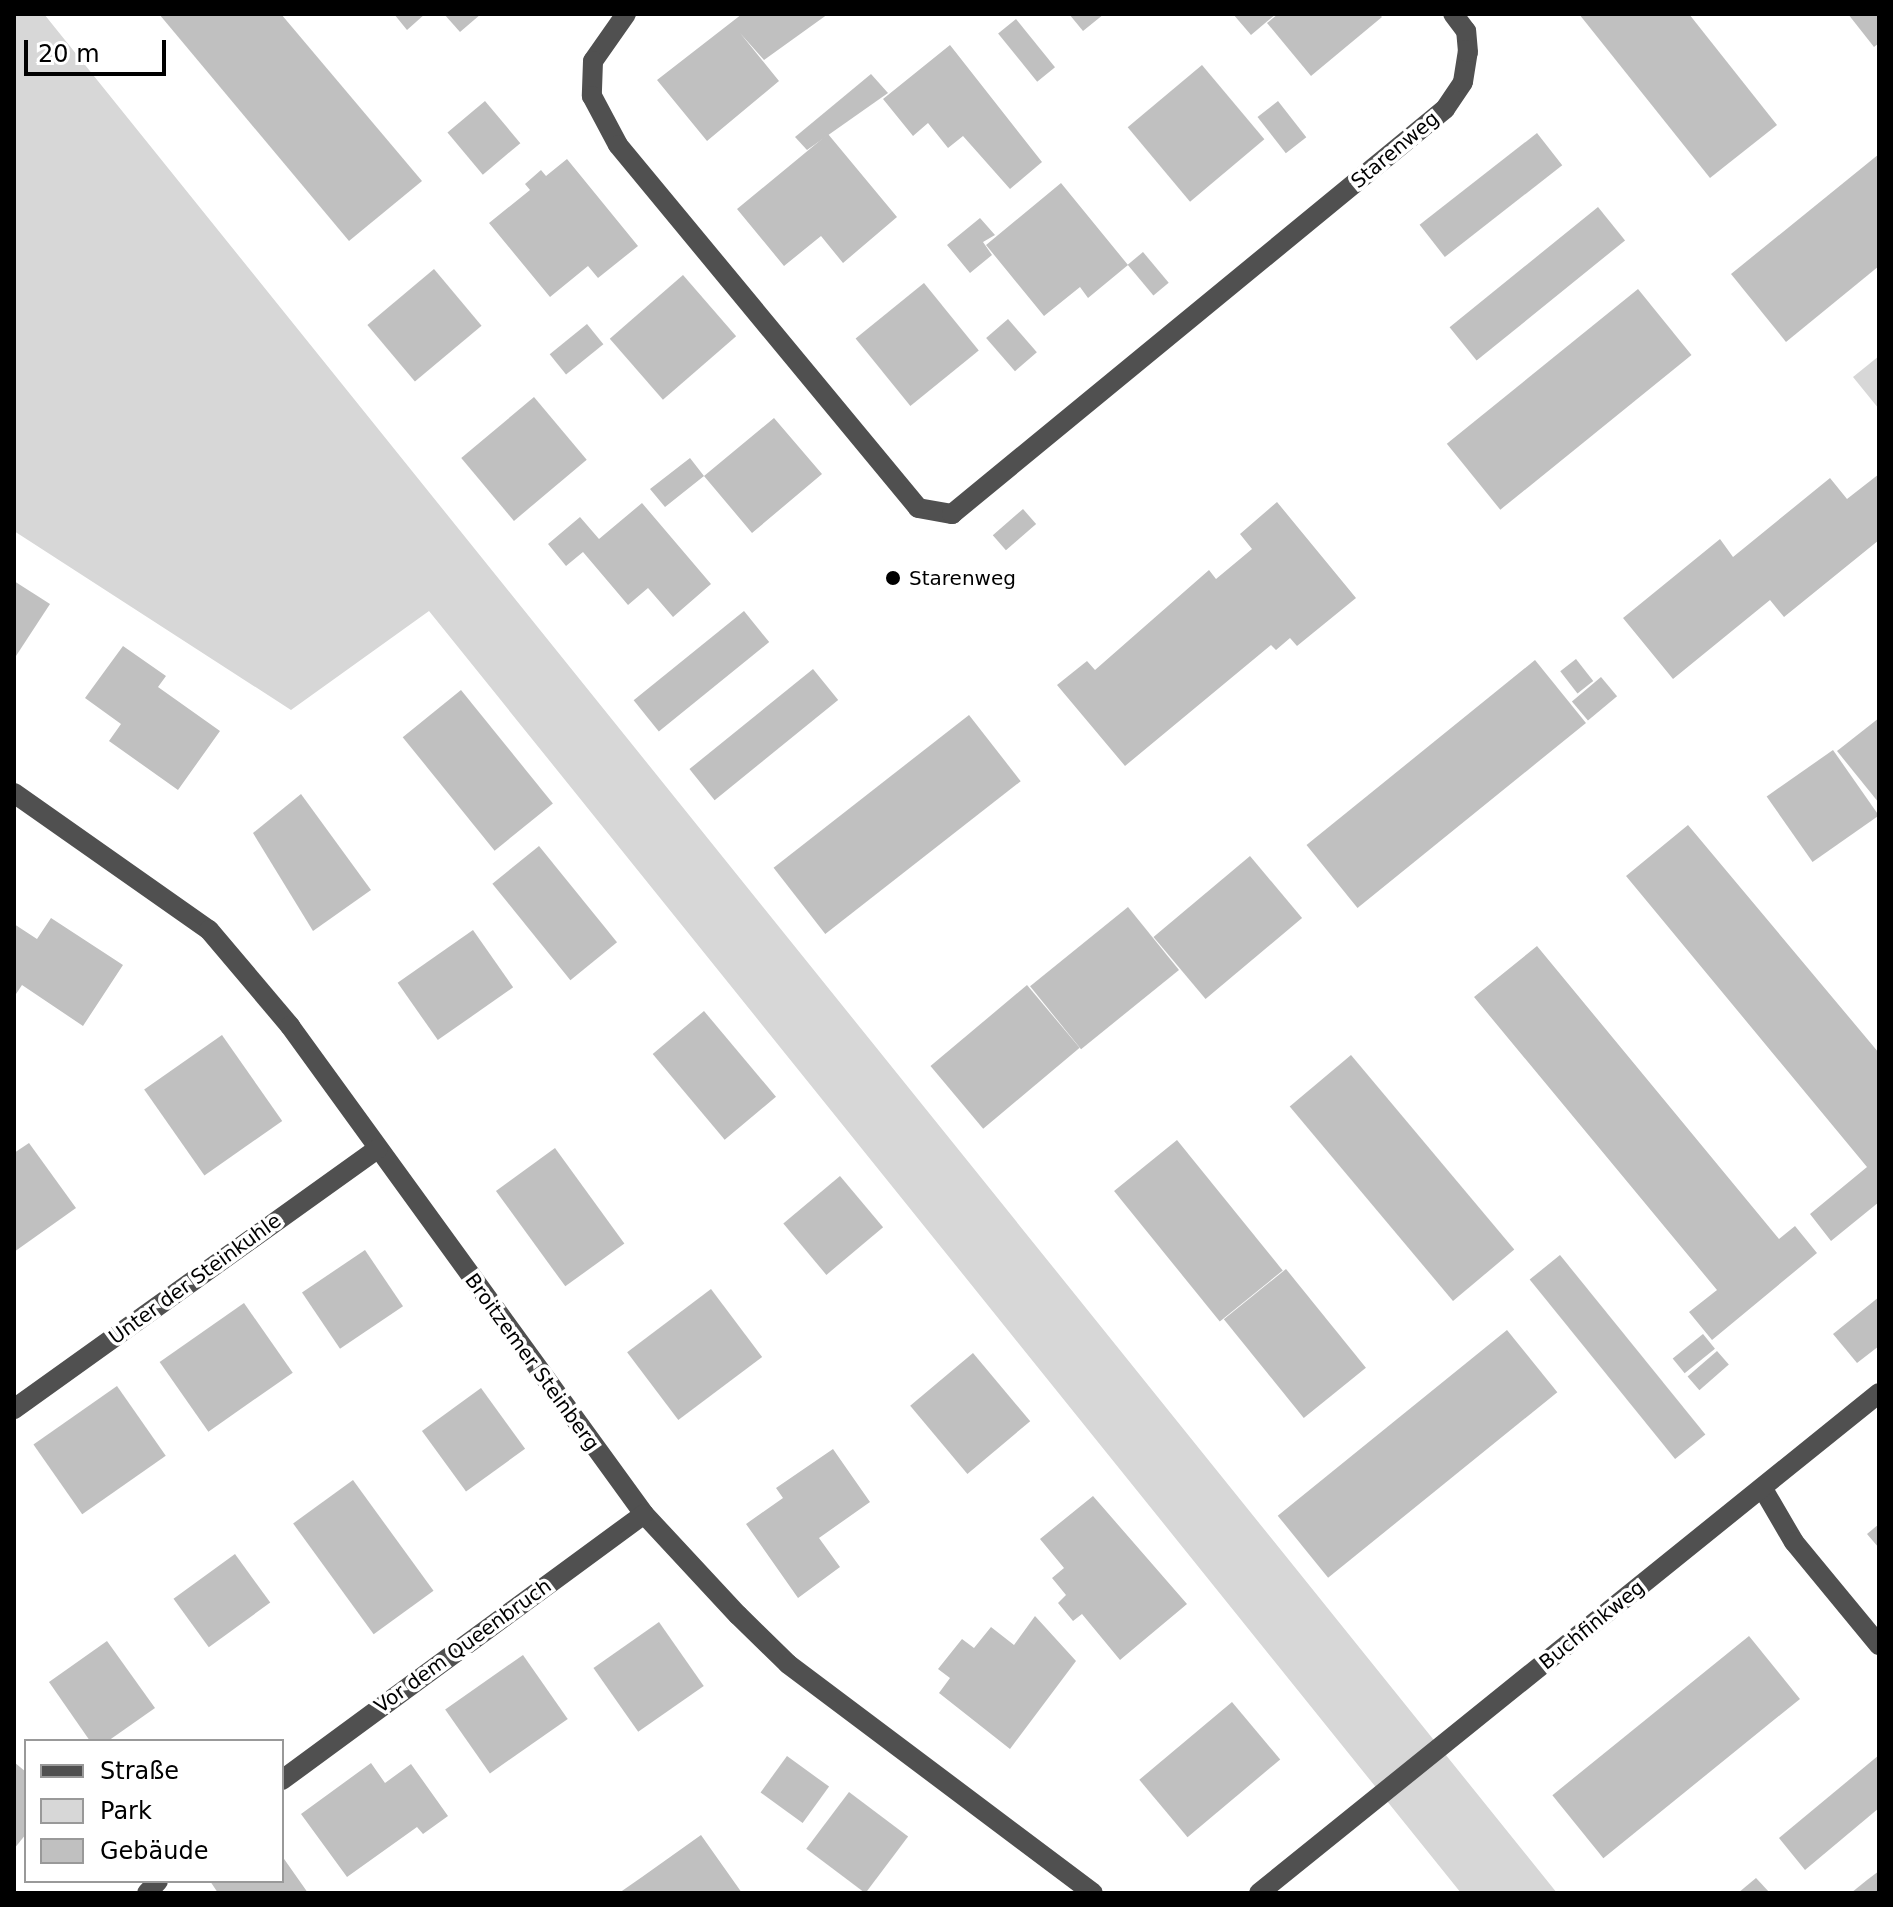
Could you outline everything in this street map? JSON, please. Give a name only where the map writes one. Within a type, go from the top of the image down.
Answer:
[{"type":"street","name":"Starenweg","points":[[626,14],[593,61],[592,96],[618,145],[918,508],[952,514],[1445,109],[1467,62],[1466,31],[1453,14]]},
{"type":"street","name":"Broitzemer Steinberg","points":[[14,793],[209,930],[377,1149],[644,1514],[788,1664],[1093,1893]]},
{"type":"street","name":"Unter der Steinkuhle","points":[[14,1409],[377,1149]]},
{"type":"street","name":"Buchfinkweg","points":[[1259,1893],[1879,1393]]},
{"type":"street","points":[[1763,1489],[1794,1542],[1879,1645]]},
{"type":"street","name":"Vor dem Queenbruch","points":[[284,1779],[644,1514]]},
{"type":"green space","points":[[14,14],[44,14],[1557,1893],[1461,1893],[429,611],[291,710],[14,531]]},
{"type":"green space","points":[[1879,356],[1879,409],[1853,377]]},
{"type":"building","points":[[159,14],[281,14],[422,181],[349,241]]},
{"type":"building","points":[[394,14],[425,14],[407,30]]},
{"type":"building","points":[[444,14],[481,14],[460,32]]},
{"type":"building","points":[[742,14],[828,14],[764,60],[740,33],[779,81],[707,141],[657,80]]},
{"type":"building","points":[[1069,14],[1104,14],[1083,31]]},
{"type":"building","points":[[1233,14],[1276,14],[1251,35]]},
{"type":"building","points":[[1278,14],[1379,14],[1382,17],[1311,76],[1267,23]]},
{"type":"building","points":[[1579,14],[1689,14],[1777,125],[1710,178]]},
{"type":"building","points":[[1848,14],[1879,14],[1879,43],[1874,47]]},
{"type":"building","points":[[1016,19],[1055,67],[1037,82],[998,33]]},
{"type":"building","points":[[950,45],[1042,162],[1010,189],[963,136],[948,148],[928,123],[913,136],[883,99]]},
{"type":"building","points":[[1202,65],[1264,139],[1190,202],[1128,127]]},
{"type":"building","points":[[871,74],[888,93],[807,150],[795,137]]},
{"type":"building","points":[[485,101],[520,143],[483,175],[447,132]]},
{"type":"building","points":[[1278,101],[1306,137],[1286,153],[1258,117]]},
{"type":"building","points":[[1537,133],[1562,165],[1445,257],[1420,225]]},
{"type":"building","points":[[828,134],[897,217],[843,263],[821,236],[784,266],[737,209]]},
{"type":"building","points":[[1879,154],[1879,266],[1786,342],[1731,274]]},
{"type":"building","points":[[567,159],[638,246],[598,278],[588,266],[550,297],[489,223],[530,190],[525,184],[541,170],[546,176]]},
{"type":"building","points":[[1061,183],[1128,265],[1088,298],[1080,287],[1044,316],[986,245]]},
{"type":"building","points":[[1598,207],[1625,240],[1477,361],[1450,327]]},
{"type":"building","points":[[980,218],[995,235],[983,242],[992,255],[970,273],[947,245]]},
{"type":"building","points":[[1143,252],[1169,283],[1153,295],[1128,265]]},
{"type":"building","points":[[434,269],[482,326],[415,382],[367,325]]},
{"type":"building","points":[[683,275],[736,336],[663,400],[610,339]]},
{"type":"building","points":[[924,283],[979,351],[910,406],[856,338]]},
{"type":"building","points":[[1638,289],[1691,355],[1500,510],[1447,444]]},
{"type":"building","points":[[1008,319],[1037,352],[1015,371],[986,338]]},
{"type":"building","points":[[587,324],[603,344],[566,374],[550,354]]},
{"type":"building","points":[[534,397],[587,460],[514,521],[461,458]]},
{"type":"building","points":[[774,418],[822,474],[752,533],[704,476]]},
{"type":"building","points":[[690,458],[704,476],[665,507],[650,489]]},
{"type":"building","points":[[1879,474],[1879,540],[1784,617],[1770,600],[1673,679],[1623,618],[1720,539],[1733,557],[1830,478],[1847,499]]},
{"type":"building","points":[[1277,502],[1356,598],[1297,646],[1290,638],[1276,650],[1271,645],[1125,766],[1057,685],[1087,661],[1095,670],[1209,570],[1216,579],[1252,549],[1240,534]]},
{"type":"building","points":[[642,503],[711,584],[673,617],[648,588],[628,605],[583,552],[566,566],[548,544],[580,517],[599,539]]},
{"type":"building","points":[[1023,509],[1036,524],[1006,550],[993,535]]},
{"type":"building","points":[[14,581],[50,604],[14,659]]},
{"type":"building","points":[[744,611],[769,642],[659,731],[634,700]]},
{"type":"building","points":[[123,646],[166,676],[158,687],[220,731],[178,790],[109,741],[121,724],[85,698]]},
{"type":"building","points":[[1576,659],[1593,681],[1577,693],[1560,671]]},
{"type":"building","points":[[1535,660],[1586,723],[1357,908],[1307,845]]},
{"type":"building","points":[[813,669],[838,700],[715,800],[689,769]]},
{"type":"building","points":[[1601,677],[1617,696],[1588,721],[1572,701]]},
{"type":"building","points":[[461,690],[553,803],[495,851],[403,737]]},
{"type":"building","points":[[969,715],[1021,781],[825,934],[774,868]]},
{"type":"building","points":[[1879,718],[1879,803],[1837,751]]},
{"type":"building","points":[[1833,750],[1879,816],[1813,862],[1767,796]]},
{"type":"building","points":[[301,794],[371,890],[313,931],[253,833]]},
{"type":"building","points":[[1688,825],[1879,1053],[1879,1202],[1831,1241],[1810,1214],[1867,1167],[1626,876]]},
{"type":"building","points":[[539,846],[617,942],[570,980],[492,884]]},
{"type":"building","points":[[1250,856],[1302,918],[1206,999],[1153,937]]},
{"type":"building","points":[[1128,907],[1179,970],[1081,1049],[1030,986]]},
{"type":"building","points":[[51,918],[123,965],[83,1026],[22,985],[14,997],[14,924],[37,939]]},
{"type":"building","points":[[473,930],[513,987],[438,1040],[398,983]]},
{"type":"building","points":[[1537,946],[1779,1239],[1795,1226],[1817,1253],[1712,1340],[1689,1312],[1717,1290],[1474,997]]},
{"type":"building","points":[[1027,985],[1080,1048],[983,1129],[930,1066]]},
{"type":"building","points":[[704,1011],[776,1097],[725,1140],[653,1054]]},
{"type":"building","points":[[222,1035],[282,1121],[204,1176],[144,1089]]},
{"type":"building","points":[[1351,1055],[1514,1250],[1453,1301],[1290,1106]]},
{"type":"building","points":[[1177,1140],[1283,1271],[1220,1322],[1114,1191]]},
{"type":"building","points":[[29,1143],[76,1208],[14,1252],[14,1153]]},
{"type":"building","points":[[555,1148],[624,1243],[565,1286],[496,1191]]},
{"type":"building","points":[[840,1176],[883,1227],[826,1275],[783,1224]]},
{"type":"building","points":[[365,1250],[403,1306],[340,1349],[302,1292]]},
{"type":"building","points":[[1560,1255],[1705,1435],[1675,1459],[1530,1280]]},
{"type":"building","points":[[1286,1269],[1366,1368],[1304,1418],[1224,1319]]},
{"type":"building","points":[[711,1289],[762,1357],[678,1420],[627,1352]]},
{"type":"building","points":[[1879,1297],[1879,1346],[1857,1363],[1833,1334]]},
{"type":"building","points":[[244,1303],[293,1373],[208,1432],[160,1362]]},
{"type":"building","points":[[1507,1330],[1557,1392],[1328,1578],[1278,1516]]},
{"type":"building","points":[[1703,1334],[1715,1349],[1685,1373],[1673,1359]]},
{"type":"building","points":[[1717,1351],[1729,1365],[1699,1390],[1688,1377]]},
{"type":"building","points":[[973,1353],[1030,1421],[967,1474],[910,1406]]},
{"type":"building","points":[[117,1386],[166,1456],[82,1514],[33,1445]]},
{"type":"building","points":[[481,1388],[525,1449],[466,1492],[422,1431]]},
{"type":"building","points":[[833,1449],[870,1502],[819,1538],[840,1567],[798,1598],[746,1524],[783,1498],[776,1488]]},
{"type":"building","points":[[353,1480],[434,1591],[374,1634],[293,1523]]},
{"type":"building","points":[[1093,1496],[1187,1604],[1120,1660],[1082,1614],[1073,1621],[1058,1603],[1066,1595],[1052,1578],[1064,1568],[1040,1539]]},
{"type":"building","points":[[1879,1524],[1879,1548],[1867,1534]]},
{"type":"building","points":[[235,1554],[270,1603],[209,1647],[174,1599]]},
{"type":"building","points":[[1035,1616],[1076,1661],[1010,1749],[939,1693],[950,1678],[938,1669],[962,1639],[974,1648],[991,1627],[1014,1645]]},
{"type":"building","points":[[659,1622],[704,1686],[638,1732],[593,1668]]},
{"type":"building","points":[[1749,1636],[1800,1699],[1603,1858],[1552,1795]]},
{"type":"building","points":[[107,1641],[155,1708],[111,1739],[89,1739],[49,1682]]},
{"type":"building","points":[[523,1655],[568,1719],[490,1773],[445,1709]]},
{"type":"building","points":[[1232,1702],[1280,1759],[1188,1837],[1139,1780]]},
{"type":"building","points":[[1879,1755],[1879,1808],[1805,1870],[1779,1838]]},
{"type":"building","points":[[787,1756],[829,1787],[803,1823],[761,1792]]},
{"type":"building","points":[[14,1762],[24,1770],[24,1836],[14,1849]]},
{"type":"building","points":[[371,1763],[385,1783],[411,1764],[448,1816],[423,1834],[417,1827],[347,1877],[301,1814]]},
{"type":"building","points":[[849,1792],[908,1837],[866,1893],[806,1849]]},
{"type":"building","points":[[701,1835],[742,1893],[619,1893],[642,1877]]},
{"type":"building","points":[[284,1859],[308,1893],[218,1893],[211,1883],[284,1883]]},
{"type":"building","points":[[1879,1871],[1879,1893],[1851,1893],[1867,1880]]},
{"type":"building","points":[[1756,1878],[1770,1893],[1738,1893]]},
{"type":"place","name":"Starenweg","points":[[893,578]]}]
